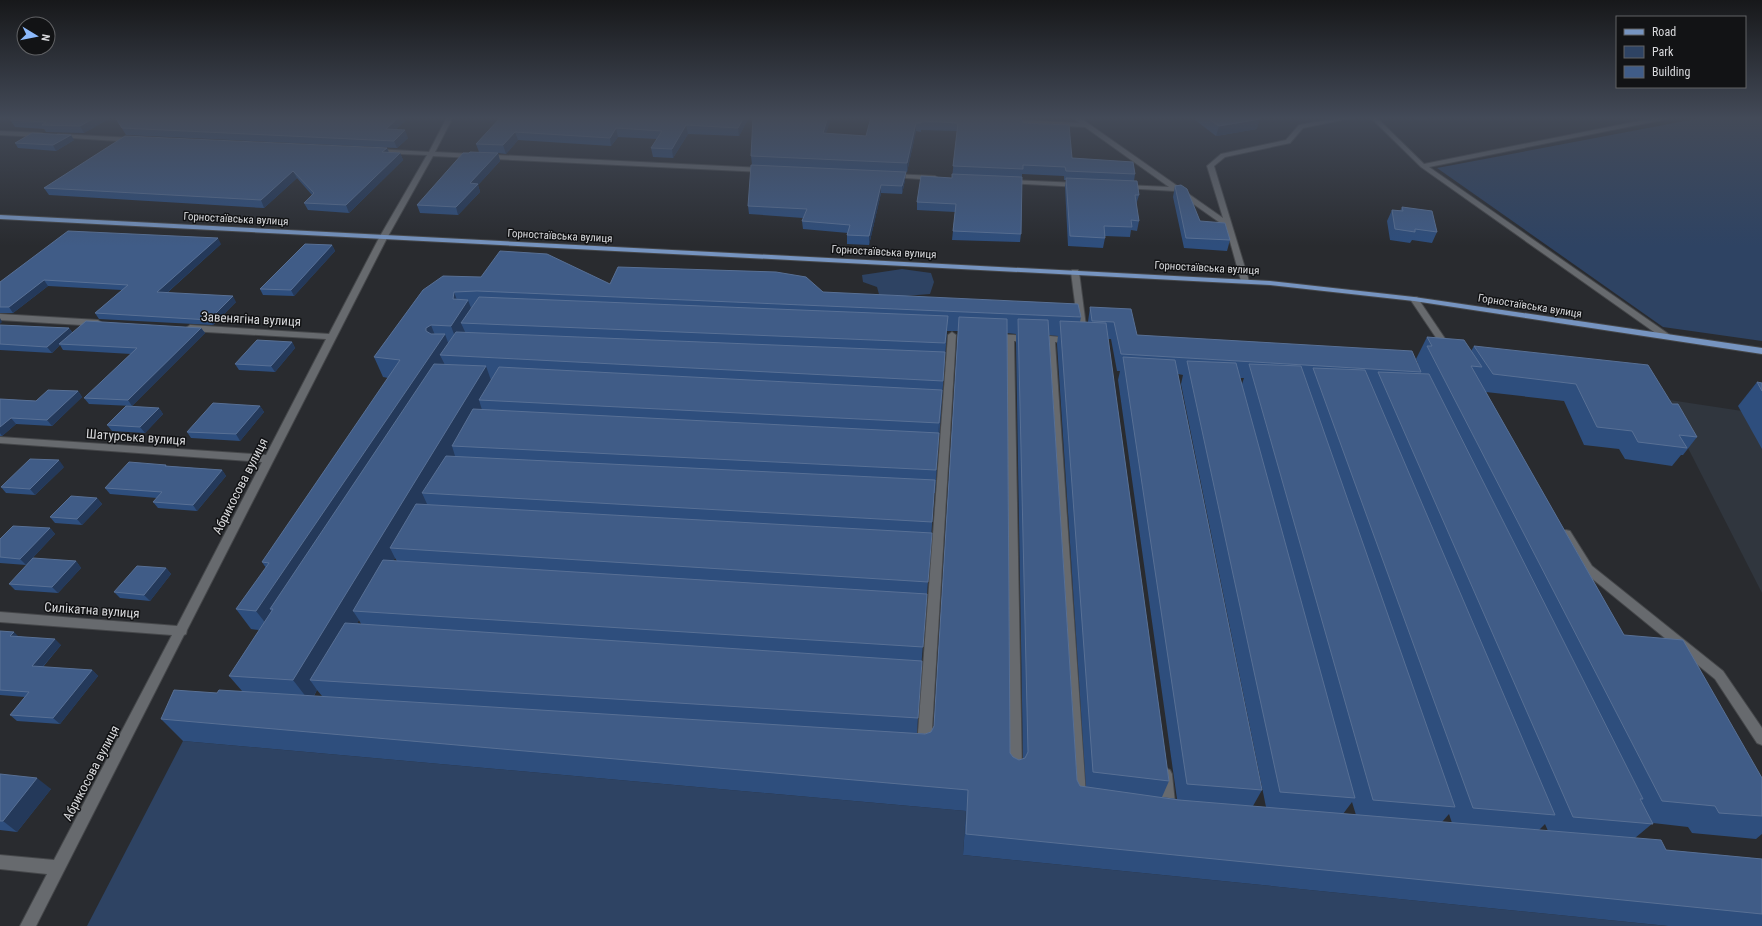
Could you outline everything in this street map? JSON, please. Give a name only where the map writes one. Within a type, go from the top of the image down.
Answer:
[{"type":"main road","name":"Горностаївська вулиця","points":[[0,217],[383,238],[1245,281],[1414,299],[1762,351]]},
{"type":"street","name":"Абрикосова вулиця","points":[[28,926],[182,631],[383,238],[427,160]]},
{"type":"street","points":[[563,160],[772,170]]},
{"type":"street","points":[[1135,160],[1229,226]]},
{"type":"street","points":[[1217,160],[1210,166],[1245,281]]},
{"type":"street","points":[[1417,160],[1423,166],[1667,337]]},
{"type":"street","points":[[1423,166],[1452,160]]},
{"type":"street","points":[[884,176],[939,178]]},
{"type":"street","points":[[1003,181],[1090,185]]},
{"type":"street","points":[[1114,186],[1177,190]]},
{"type":"street","points":[[988,337],[1088,341],[1075,272]]},
{"type":"street","points":[[1414,299],[1453,356]]},
{"type":"street","points":[[0,317],[111,324]]},
{"type":"street","name":"Завенягіна вулиця","points":[[182,328],[332,337]]},
{"type":"street","points":[[916,748],[924,748],[924,677],[946,370],[952,335]]},
{"type":"street","points":[[1010,338],[1015,774]]},
{"type":"street","points":[[1050,339],[1080,801],[1087,802]]},
{"type":"street","name":"Шатурська вулиця","points":[[0,440],[270,459]]},
{"type":"street","points":[[1558,522],[1588,569],[1719,675],[1762,739]]},
{"type":"street","name":"Силікатна вулиця","points":[[0,617],[182,631]]},
{"type":"street","points":[[1155,810],[1174,812],[1163,765]]},
{"type":"street","points":[[0,862],[58,868]]},
{"type":"shaded area","points":[[1663,399],[1762,414],[1762,593]]},
{"type":"green space","points":[[1478,160],[1762,160],[1762,341],[1663,327],[1437,168]]},
{"type":"green space","points":[[902,269],[931,273],[934,282],[930,294],[880,298],[877,287],[863,282],[862,275]]},
{"type":"green space","points":[[183,741],[966,811],[963,855],[1668,926],[87,926]]},
{"type":"building","points":[[87,160],[393,160],[346,205],[304,203],[314,193],[293,171],[261,200],[44,188]]},
{"type":"building","points":[[457,160],[491,160],[470,183],[478,184],[456,207],[417,205]]},
{"type":"building","points":[[845,160],[908,160],[907,163]]},
{"type":"building","points":[[954,160],[1106,160],[1133,162],[1135,174],[1066,171],[1065,167],[1023,165],[1023,169],[953,166]]},
{"type":"building","points":[[751,165],[906,172],[902,186],[881,185],[869,236],[847,235],[850,225],[802,221],[807,209],[748,206]]},
{"type":"building","points":[[952,174],[1022,177],[1021,234],[953,231],[956,204],[917,202],[921,176],[952,178]]},
{"type":"building","points":[[1066,178],[1137,181],[1139,195],[1135,195],[1139,221],[1131,220],[1132,227],[1104,226],[1105,238],[1070,236]]},
{"type":"building","points":[[1181,185],[1187,189],[1200,221],[1225,223],[1230,240],[1186,238],[1175,186]]},
{"type":"building","points":[[1402,207],[1432,211],[1437,232],[1415,229],[1415,232],[1395,229],[1392,210],[1403,211]]},
{"type":"building","points":[[68,231],[218,238],[157,292],[233,296],[209,320],[95,313],[128,285],[44,280],[9,307],[0,307],[0,282]]},
{"type":"building","points":[[305,244],[332,245],[291,290],[260,289]]},
{"type":"building","points":[[500,251],[547,254],[610,284],[618,267],[776,272],[806,277],[823,292],[1078,304],[1081,317],[477,291],[454,292],[453,299],[468,300],[451,326],[431,325],[426,328],[426,331],[431,334],[445,334],[256,611],[236,609],[269,563],[262,562],[400,360],[374,357],[423,290],[443,276],[481,277]]},
{"type":"building","points":[[479,297],[948,316],[945,343],[461,323]]},
{"type":"building","points":[[1090,307],[1131,309],[1137,335],[1412,351],[1421,372],[1121,354],[1114,322],[1092,321]]},
{"type":"building","points":[[959,317],[1007,319],[1010,753],[1013,757],[1019,760],[1025,758],[1028,752],[1018,319],[1048,320],[1077,780],[1080,786],[1179,800],[1661,840],[1666,850],[1762,859],[1762,914],[966,834],[968,790],[161,719],[174,690],[217,693],[219,690],[925,734],[931,732],[934,726]]},
{"type":"building","points":[[86,321],[201,328],[128,400],[84,398],[137,348],[59,344]]},
{"type":"building","points":[[1060,321],[1106,323],[1169,781],[1093,772]]},
{"type":"building","points":[[0,325],[69,328],[47,347],[0,344]]},
{"type":"building","points":[[456,332],[945,352],[943,381],[440,355]]},
{"type":"building","points":[[1427,337],[1464,340],[1482,367],[1471,366],[1624,635],[1683,640],[1762,778],[1762,816],[1719,813],[1715,806],[1662,801],[1427,346],[1432,346]]},
{"type":"building","points":[[257,340],[292,342],[271,366],[235,364]]},
{"type":"building","points":[[1474,346],[1648,365],[1672,404],[1678,404],[1697,437],[1679,435],[1687,448],[1638,442],[1632,431],[1597,427],[1576,384],[1493,374]]},
{"type":"building","points":[[1123,357],[1175,360],[1262,790],[1187,784]]},
{"type":"building","points":[[1187,361],[1236,363],[1355,798],[1280,792]]},
{"type":"building","points":[[434,364],[486,366],[293,680],[229,676],[273,609],[270,609]]},
{"type":"building","points":[[1249,364],[1301,366],[1455,807],[1373,800]]},
{"type":"building","points":[[499,367],[942,390],[939,423],[479,400]]},
{"type":"building","points":[[1313,368],[1365,370],[1555,815],[1473,808]]},
{"type":"building","points":[[1378,372],[1429,374],[1643,799],[1640,799],[1653,824],[1573,817]]},
{"type":"building","points":[[1757,382],[1762,383],[1762,391]]},
{"type":"building","points":[[48,390],[78,391],[47,420],[11,418],[0,427],[0,399],[36,401]]},
{"type":"building","points":[[213,403],[260,406],[236,434],[187,432]]},
{"type":"building","points":[[126,406],[159,408],[140,427],[107,425]]},
{"type":"building","points":[[473,409],[939,433],[936,470],[452,446]]},
{"type":"building","points":[[446,456],[935,480],[932,522],[422,493]]},
{"type":"building","points":[[30,459],[59,460],[30,489],[1,487]]},
{"type":"building","points":[[129,462],[222,470],[193,505],[153,502],[162,492],[105,488]]},
{"type":"building","points":[[71,496],[97,498],[77,519],[50,517]]},
{"type":"building","points":[[416,504],[932,533],[928,582],[390,548]]},
{"type":"building","points":[[13,526],[50,528],[20,559],[0,557],[0,539]]},
{"type":"building","points":[[33,558],[76,561],[52,587],[9,584]]},
{"type":"building","points":[[383,560],[927,594],[923,647],[353,611]]},
{"type":"building","points":[[137,566],[166,568],[144,595],[114,592]]},
{"type":"building","points":[[345,623],[922,661],[918,718],[310,680]]},
{"type":"building","points":[[0,631],[14,632],[10,636],[55,639],[32,666],[92,670],[53,718],[10,715],[29,692],[0,690]]},
{"type":"building","points":[[0,774],[37,778],[3,821],[0,821]]}]
